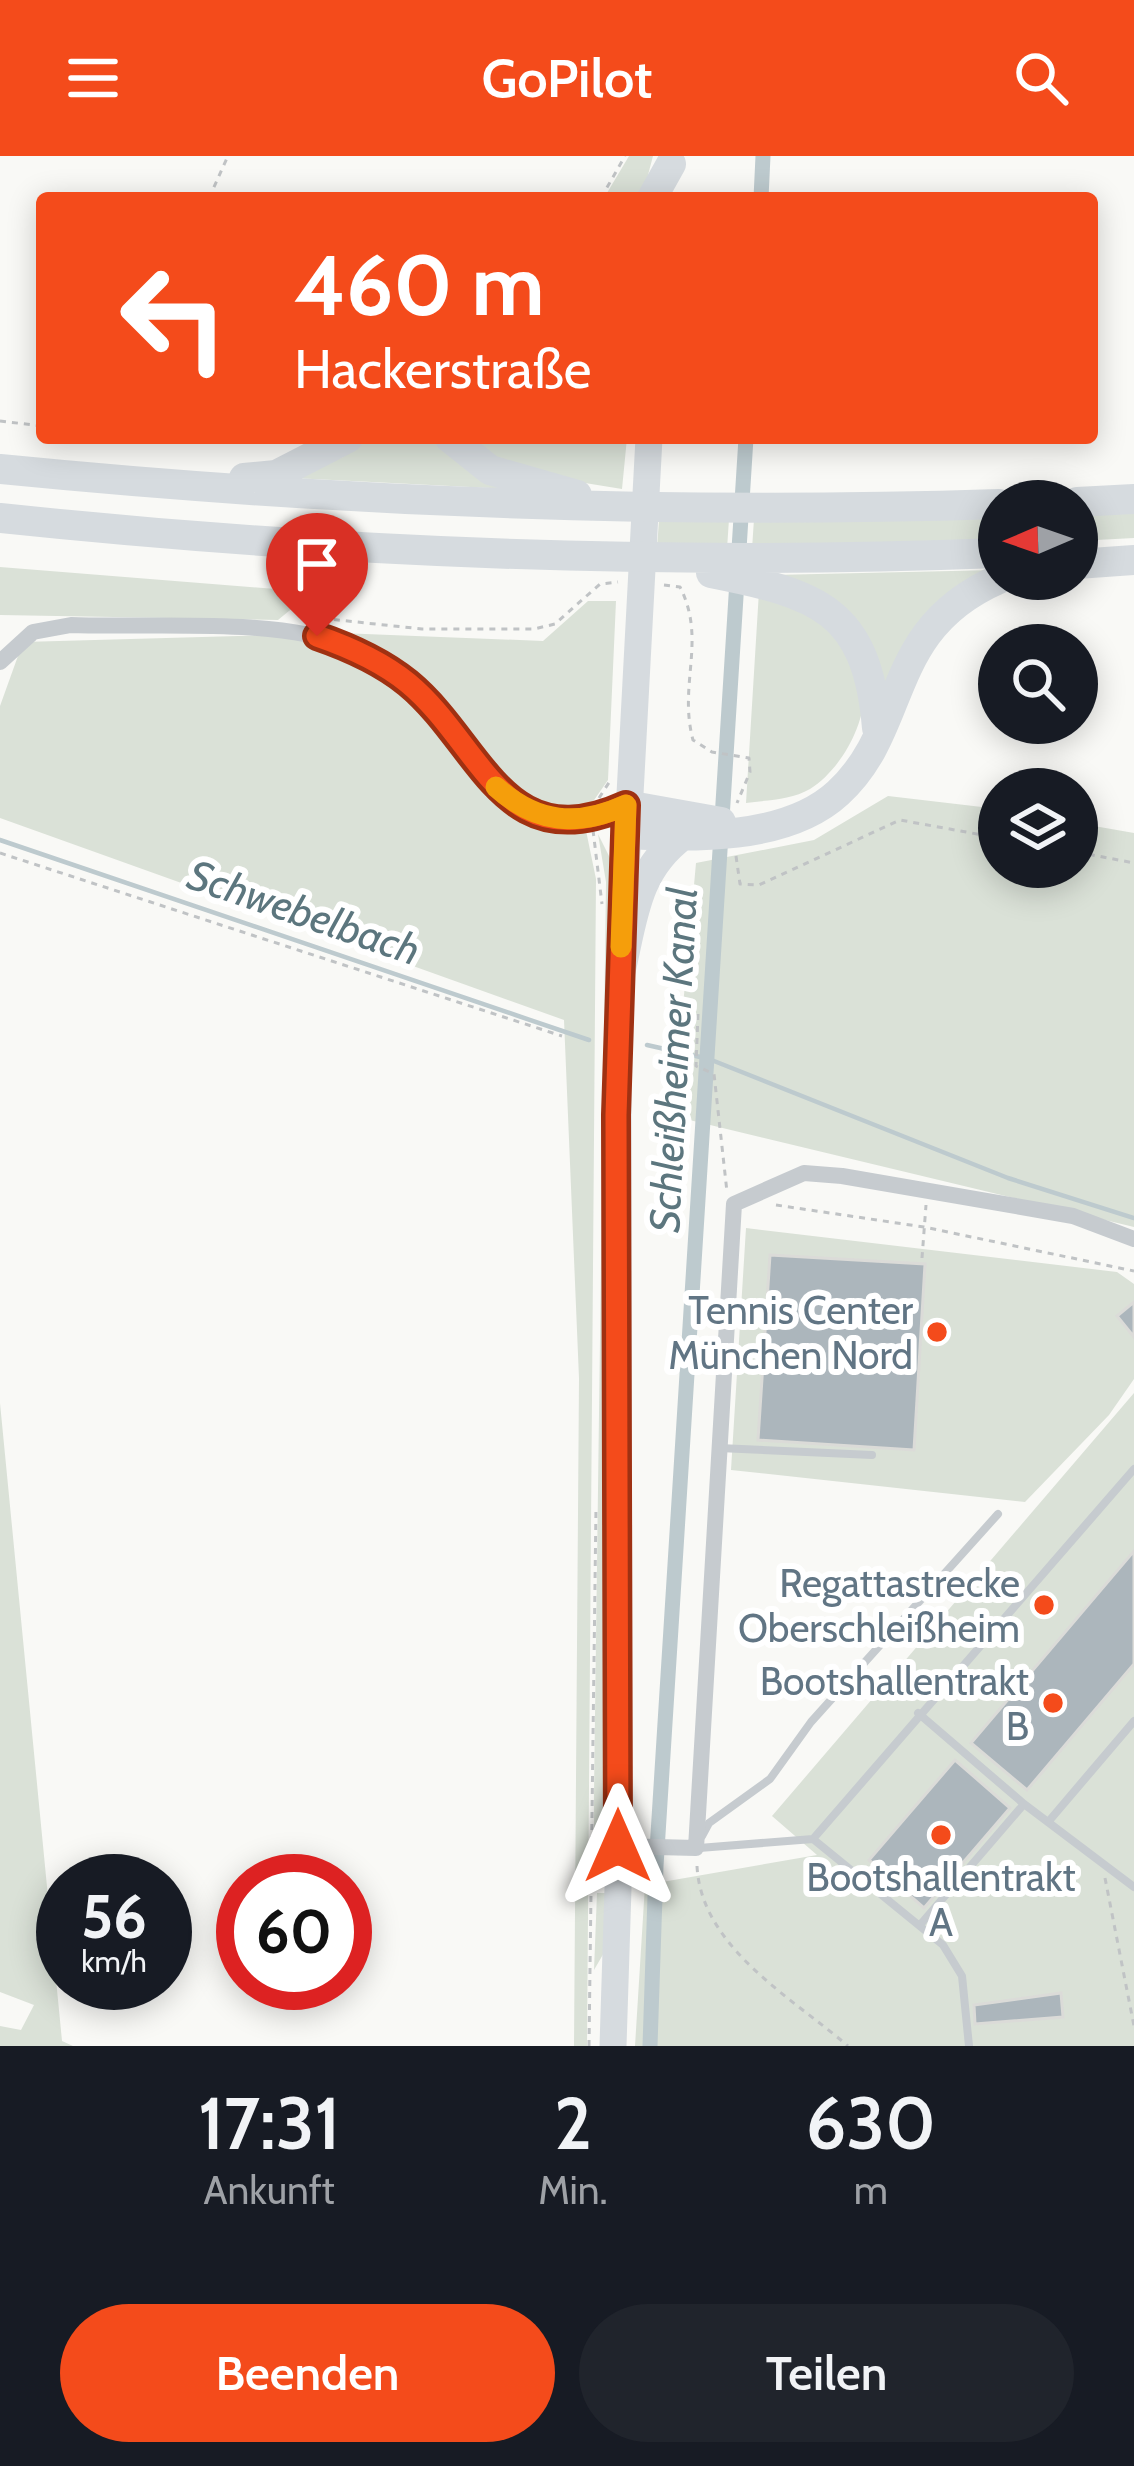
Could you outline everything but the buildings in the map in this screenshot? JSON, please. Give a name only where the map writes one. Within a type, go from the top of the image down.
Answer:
[{"type":"highway","points":[[655,192],[672,160]]},
{"type":"highway","points":[[129,482],[276,475],[337,444]]},
{"type":"highway","points":[[456,444],[471,458],[512,478],[742,509],[978,505]]},
{"type":"highway","points":[[0,469],[348,498],[641,495]]},
{"type":"highway","points":[[1098,501],[1134,499]]},
{"type":"highway","points":[[0,518],[641,580],[978,554]]},
{"type":"highway","points":[[1098,549],[1134,548]]},
{"type":"highway","points":[[1098,563],[1134,560]]},
{"type":"highway","points":[[741,569],[804,595],[846,625],[871,672],[877,729]]},
{"type":"highway","points":[[626,820],[694,830],[793,820],[836,794],[855,774],[916,648],[934,623],[978,593]]},
{"type":"highway","points":[[620,973],[642,879],[650,864],[694,830]]},
{"type":"main road","points":[[669,192],[672,160]]},
{"type":"main road","points":[[613,2046],[618,1846],[620,973],[641,580],[641,495],[648,444]]},
{"type":"street","points":[[0,662],[17,642],[48,627],[290,632],[344,645],[409,683],[488,778],[526,810],[563,820],[626,820]]},
{"type":"street","points":[[593,820],[626,820]]},
{"type":"street","points":[[618,1846],[688,1847],[737,1201],[804,1173],[1073,1216],[1134,1239]]},
{"type":"lane","points":[[717,1448],[872,1455]]},
{"type":"lane","points":[[813,1839],[1134,1469]]},
{"type":"lane","points":[[688,1847],[709,1823],[770,1779],[811,1722],[998,1514]]},
{"type":"lane","points":[[918,1713],[1024,1804],[1134,1887]]},
{"type":"lane","points":[[1049,1822],[1134,1721]]},
{"type":"lane","points":[[920,1925],[1024,1804]]},
{"type":"lane","points":[[688,1847],[813,1839],[944,1945],[962,1976],[969,2046]]},
{"type":"path","points":[[212,192],[228,156]]},
{"type":"path","points":[[604,192],[625,156]]},
{"type":"path","points":[[0,421],[36,424]]},
{"type":"path","points":[[290,632],[298,622],[317,616],[422,629],[534,629],[555,624],[600,584],[641,580],[680,587],[694,615],[686,716],[693,740],[712,752],[749,758],[740,884],[759,885],[900,820],[978,834]]},
{"type":"path","points":[[0,853],[562,1036]]},
{"type":"path","points":[[1098,856],[1134,862]]},
{"type":"path","points":[[698,1014],[696,1066],[714,1074],[720,1166],[737,1201],[924,1227],[1134,1271]]},
{"type":"path","points":[[922,1258],[927,1192]]},
{"type":"path","points":[[688,1847],[698,1897],[716,1931],[848,2046]]},
{"type":"path","points":[[1108,1865],[1104,1874],[1134,2026]]},
{"type":"path","points":[[589,2046],[590,1889]]},
{"type":"shaded area","points":[[629,156],[653,156],[644,192],[608,192]]},
{"type":"shaded area","points":[[360,444],[448,444],[512,489],[293,478],[343,457]]},
{"type":"shaded area","points":[[470,444],[626,444],[622,489],[511,471]]},
{"type":"shaded area","points":[[1134,508],[1134,538],[1098,540],[1098,509]]},
{"type":"shaded area","points":[[978,514],[978,544],[752,549],[754,519]]},
{"type":"shaded area","points":[[729,519],[727,549],[657,548],[659,520]]},
{"type":"shaded area","points":[[0,567],[312,592],[278,620],[0,615]]},
{"type":"shaded area","points":[[978,570],[978,591],[885,697],[883,678],[773,575]]},
{"type":"shaded area","points":[[759,591],[800,607],[839,634],[857,658],[865,693],[856,731],[824,778],[795,795],[746,803]]},
{"type":"shaded area","points":[[588,601],[616,601],[608,780],[583,816],[596,879],[587,2046],[574,2046],[579,1378],[564,1020],[0,818],[0,706],[23,642],[340,633],[543,641]]},
{"type":"shaded area","points":[[888,796],[978,807],[978,888],[1098,888],[1098,827],[1134,833],[1134,1227],[673,1116],[696,863],[814,840]]},
{"type":"shaded area","points":[[598,834],[610,858],[603,1175],[605,1882],[594,1880],[606,882]]},
{"type":"shaded area","name":"Tennis Center München Nord","points":[[746,1228],[1117,1272],[1134,1284],[1134,1379],[1109,1415],[1025,1502],[731,1470]]},
{"type":"shaded area","name":"Regattastrecke Oberschleißheim","points":[[1134,1393],[1134,2046],[635,2046],[645,1885],[817,1855],[772,1816]]},
{"type":"shaded area","points":[[0,1403],[44,1854],[36,1854],[36,2010],[59,2010],[62,2041],[73,2046],[0,2046],[0,2026],[21,2030],[34,2005],[0,1992]]},
{"type":"shaded area","points":[[597,1893],[605,1893],[605,1951],[594,1970]]},
{"type":"waterway","name":"Schleißheimer Kanal","points":[[761,192],[763,156]]},
{"type":"waterway","name":"Schleißheimer Kanal","points":[[650,2046],[656,1866],[746,444]]},
{"type":"waterway","name":"Schwebelbach","points":[[0,840],[589,1040]]},
{"type":"waterway","name":"Schwebelbach","points":[[647,1045],[709,1059],[1008,1178],[1134,1218]]},
{"type":"slow traffic","points":[[496,787],[526,810],[563,820],[593,820],[626,805],[621,947]]},
{"type":"place","name":"Tennis Center München Nord","points":[[937,1332]]},
{"type":"place","name":"Regattastrecke Oberschleißheim","points":[[1044,1605]]},
{"type":"place","name":"Bootshallentrakt B","points":[[1053,1703]]},
{"type":"place","name":"Bootshallentrakt A","points":[[941,1835]]},
{"type":"route","points":[[317,636],[344,645],[409,683],[471,760],[526,810],[563,820],[593,820],[626,805],[616,1115],[618,1846]]}]
